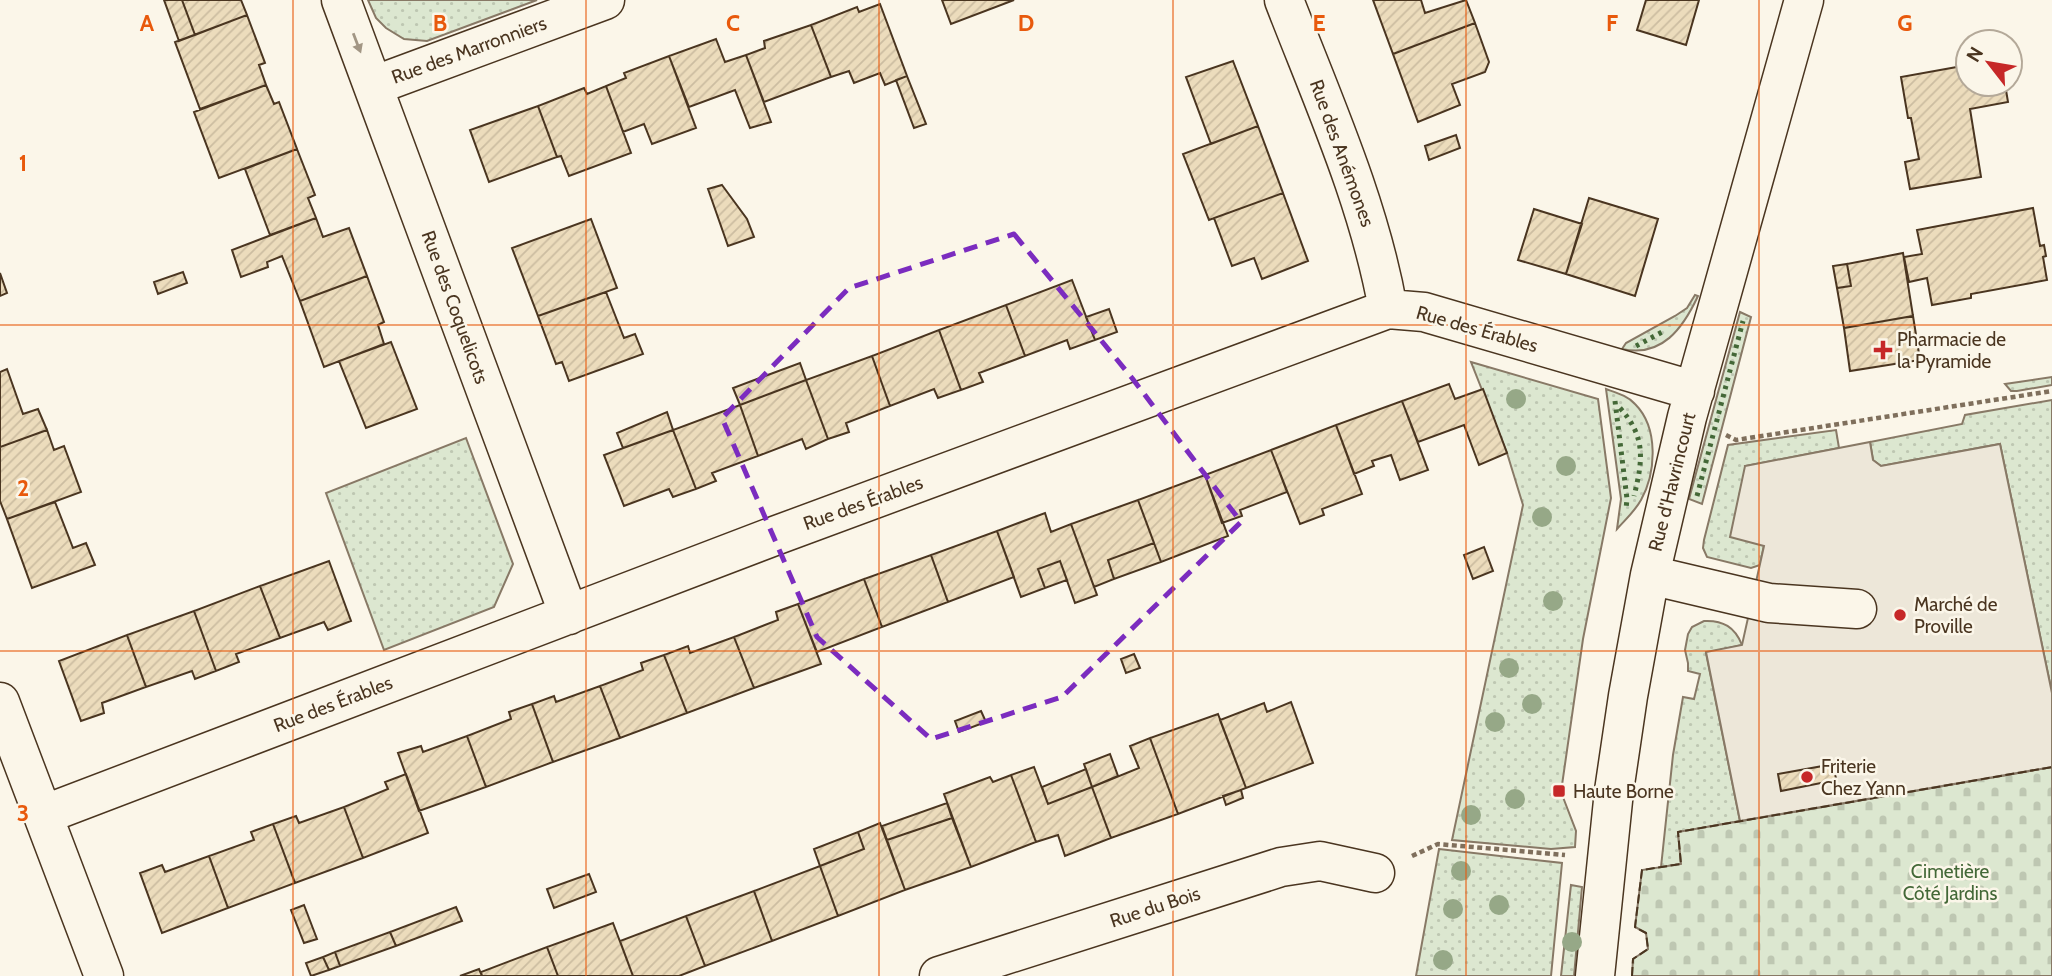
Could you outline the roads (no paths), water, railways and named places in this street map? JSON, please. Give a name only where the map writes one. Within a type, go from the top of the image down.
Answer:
[{"type":"street","name":"Rue des Coquelicots","points":[[341,0],[569,615]]},
{"type":"street","name":"Rue des Marronniers","points":[[373,86],[605,0]]},
{"type":"street","name":"Rue des Anémones","points":[[1284,0],[1368,222],[1380,264],[1388,309]]},
{"type":"street","name":"Rue d'Havrincourt","points":[[1595,976],[1628,696],[1650,575],[1691,404],[1804,0]]},
{"type":"street","name":"Rue des Érables","points":[[43,815],[790,530],[1388,309],[1424,312],[1691,404]]},
{"type":"street","points":[[1650,575],[1769,603],[1857,609]]},
{"type":"street","points":[[0,702],[104,976]]},
{"type":"street","name":"Rue du Bois","points":[[939,976],[1281,867],[1320,861],[1375,873]]},
{"type":"place","name":"Pharmacie de la Pyramide","points":[[1883,350]]},
{"type":"place","name":"Marché de Proville","points":[[1900,615]]},
{"type":"place","name":"Friterie Chez Yann","points":[[1807,777]]},
{"type":"place","name":"Haute Borne","points":[[1559,791]]},
{"type":"park label","name":"Cimetière Côté Jardins","points":[[1950,882]]}]
